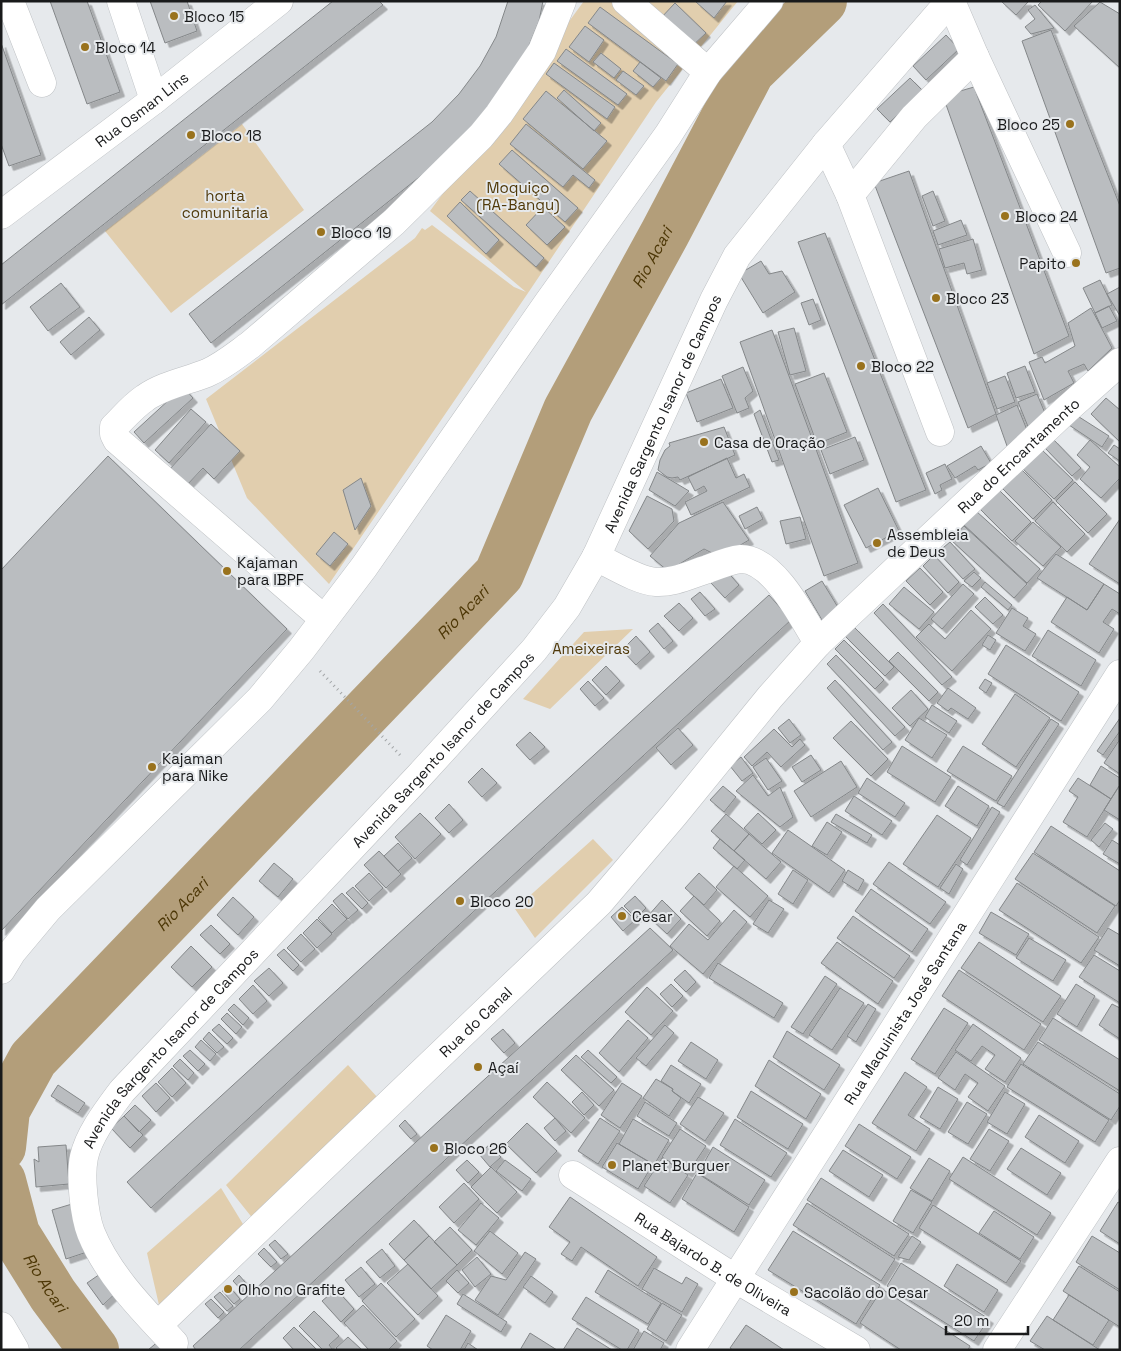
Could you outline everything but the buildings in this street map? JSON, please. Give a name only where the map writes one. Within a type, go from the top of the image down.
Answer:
[{"type":"street","points":[[10,1],[42,83]]},
{"type":"street","points":[[120,1],[154,100]]},
{"type":"street","name":"Rua Osman Lins","points":[[3,207],[154,100],[279,1]]},
{"type":"street","points":[[324,619],[117,440],[114,428],[129,411],[146,397],[163,388],[209,372],[226,363],[416,202],[481,136],[499,114],[542,51],[562,1]]},
{"type":"street","points":[[626,1],[708,72]]},
{"type":"street","points":[[1,970],[12,952],[48,909],[260,699],[301,650],[364,567],[547,304],[662,143],[708,72],[769,1]]},
{"type":"street","points":[[950,1],[1068,253]]},
{"type":"street","name":"Avenida Sargento Isanor de Campos","points":[[166,1334],[113,1272],[91,1232],[82,1188],[84,1156],[99,1122],[122,1091],[413,782],[534,650],[567,607],[596,557],[714,300],[737,256],[826,144],[950,1]]},
{"type":"street","points":[[850,195],[914,117],[975,57]]},
{"type":"street","points":[[826,144],[850,195],[940,432]]},
{"type":"street","name":"Rua do Encantamento","points":[[770,697],[818,643],[1066,410],[1120,362]]},
{"type":"street","points":[[596,557],[642,579],[655,582],[670,581],[741,559],[755,562],[767,569],[778,580],[818,643]]},
{"type":"street","name":"Rua Maquinista José Santana","points":[[690,1350],[1120,674]]},
{"type":"street","name":"Rua do Canal","points":[[166,1334],[599,903],[674,815],[770,697]]},
{"type":"street","points":[[997,1350],[1120,1161]]},
{"type":"street","name":"Rua Bajardo B. de Oliveira","points":[[573,1175],[736,1279],[856,1350]]},
{"type":"street","points":[[1,1326],[15,1350]]},
{"type":"path","points":[[330,683],[382,738]]},
{"type":"green space","name":"Moquiço (RA-Bangu)","points":[[584,1],[738,1],[656,102],[329,584],[247,498],[206,399],[415,238],[422,228],[425,230],[432,225],[514,287],[526,292],[430,211]]},
{"type":"green space","name":"horta comunitaria","points":[[242,124],[304,210],[171,313],[105,231]]},
{"type":"green space","name":"Ameixeiras","points":[[633,629],[550,709],[523,699],[584,632]]},
{"type":"green space","points":[[593,839],[613,860],[535,938],[515,909]]},
{"type":"green space","points":[[348,1065],[378,1098],[254,1220],[226,1185]]},
{"type":"green space","points":[[221,1188],[246,1229],[166,1308],[159,1305],[147,1253]]},
{"type":"waterway","name":"Rio Acari","points":[[1,1147],[5,1110],[33,1059],[499,574],[568,410],[665,233],[750,71],[822,1]]},
{"type":"waterway","name":"Rio Acari","points":[[1,1181],[15,1234],[53,1295],[94,1350]]},
{"type":"place","name":"Bloco 15","points":[[174,16]]},
{"type":"place","name":"Bloco 14","points":[[85,47]]},
{"type":"place","name":"Bloco 25","points":[[1070,124]]},
{"type":"place","name":"Bloco 18","points":[[191,135]]},
{"type":"place","name":"Bloco 24","points":[[1005,216]]},
{"type":"place","name":"Bloco 19","points":[[321,232]]},
{"type":"place","name":"Papito","points":[[1076,263]]},
{"type":"place","name":"Bloco 23","points":[[936,298]]},
{"type":"place","name":"Bloco 22","points":[[861,366]]},
{"type":"place","name":"Casa de Oração","points":[[704,442]]},
{"type":"place","name":"Assembleia de Deus","points":[[877,543]]},
{"type":"place","name":"Kajaman para IBPF","points":[[227,571]]},
{"type":"place","name":"Kajaman para Nike","points":[[152,767]]},
{"type":"place","name":"Bloco 20","points":[[460,901]]},
{"type":"place","name":"Cesar","points":[[622,916]]},
{"type":"place","name":"Açaí","points":[[478,1067]]},
{"type":"place","name":"Bloco 26","points":[[434,1148]]},
{"type":"place","name":"Planet Burguer","points":[[612,1165]]},
{"type":"place","name":"Olho no Grafite","points":[[228,1289]]},
{"type":"place","name":"Sacolão do Cesar","points":[[794,1292]]}]
